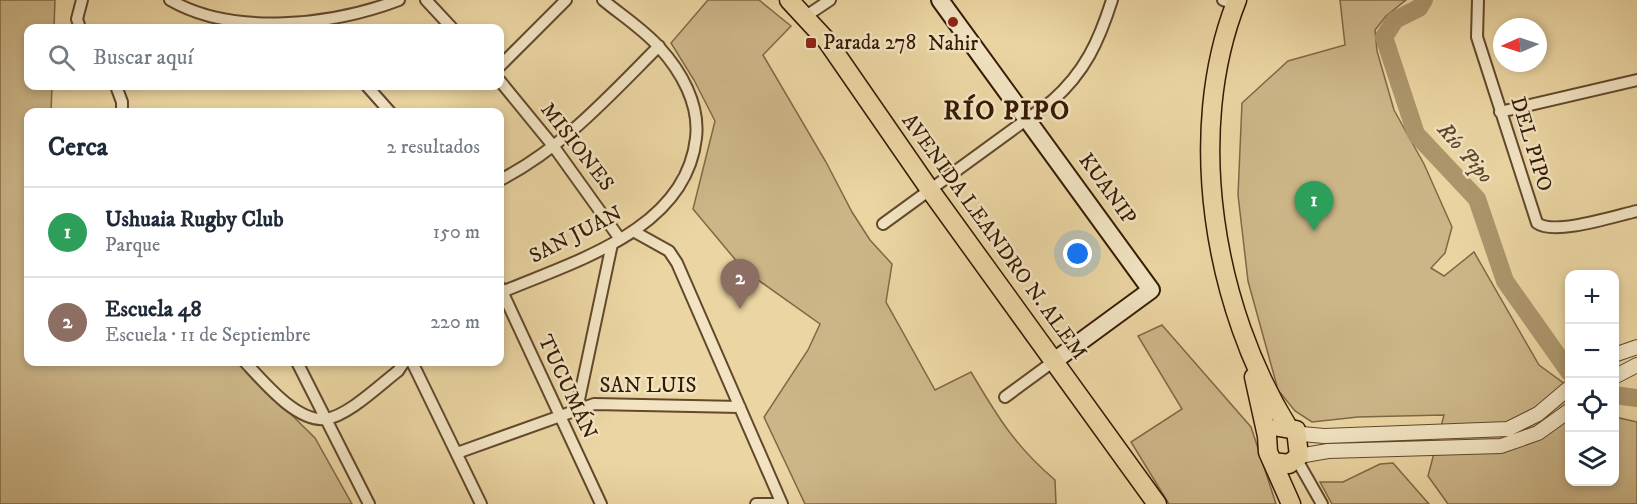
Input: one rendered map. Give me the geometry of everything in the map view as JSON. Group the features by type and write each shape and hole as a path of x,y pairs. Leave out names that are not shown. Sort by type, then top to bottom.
{"main road":[{"name":"AVENIDA LEANDRO N. ALEM","path":"789,0 806,16 852,75 930,190 1157,504"},
{"name":"KUANIP","path":"940,0 1029,119 1151,290 1054,361"},
{"path":"1231,2 1218,71 1210,152 1214,208 1224,271 1247,343 1267,436 1266,447 1293,504"},
{"path":"1247,343 1292,429 1296,459 1293,504"},
{"path":"1267,436 1276,428 1292,429"},
{"path":"1273,462 1284,465 1296,459"}],"street":[{"path":"79,24 77,19 82,0"},
{"path":"170,0 205,14 238,20 290,24"},
{"path":"322,24 399,0"},
{"path":"426,0 448,24"},
{"path":"504,62 566,0"},
{"name":"SAN JUAN","path":"504,288 616,241 633,231 668,202 682,184 695,150 697,128 695,111 687,87 659,46 603,0"},
{"path":"806,16 830,0"},
{"path":"883,224 1052,101 1081,72 1102,33 1112,0"},
{"name":"DEL PIPO","path":"1478,0 1477,37 1533,216 1542,227 1557,228 1637,211"},
{"path":"504,178 554,147 589,116 659,46"},
{"path":"1500,112 1637,80"},
{"name":"MISIONES","path":"504,86 554,147 616,241"},
{"path":"118,90 122,108"},
{"path":"371,90 386,108"},
{"path":"633,231 669,251 677,263 782,504 756,504"},
{"path":"576,409 616,241"},
{"name":"TUCUMÁN","path":"504,296 601,504"},
{"path":"1619,353 1637,347"},
{"path":"1005,397 1054,361"},
{"path":"1619,374 1637,365"},
{"path":"249,366 278,398 301,412 325,420 345,412 401,366"},
{"path":"299,366 369,504"},
{"path":"414,366 481,504"},
{"path":"1292,429 1324,436 1508,429 1538,414 1564,392"},
{"name":"SAN LUIS","path":"457,453 594,404 740,407"},
{"path":"1322,504 1296,459 1328,451 1508,445 1538,433 1565,413"}],"shaded area":[{"path":"0,0 55,0 54,24 24,24 24,90 52,90 51,108 24,108 24,366 242,366 315,438 352,504 0,504"},
{"path":"708,0 759,0 791,26 763,55 826,162 852,212 870,240 892,264 886,302 935,390 971,372 1008,430 1029,455 1055,480 1056,504 805,504 764,417 808,350 820,324 744,270 693,209 715,121 694,80 671,43"},
{"path":"1340,0 1406,0 1386,16 1375,30 1377,51 1394,110 1424,164 1452,227 1445,253 1431,268 1444,276 1474,252 1539,365 1565,384 1565,486 1619,486 1619,418 1637,422 1637,504 1448,504 1428,476 1444,415 1358,417 1312,422 1295,411 1278,390 1248,281 1238,195 1242,103 1288,61 1345,45"},
{"path":"1162,325 1251,427 1276,504 1169,504 1131,442 1182,409 1138,336"},
{"path":"1393,463 1429,504 1332,504 1320,482 1343,482 1380,464"}],"waterway":[{"name":"Río Pipo","path":"1424,0 1419,8 1395,20 1384,37 1416,134 1477,199 1505,281 1565,366"},
{"name":"Río Pipo","path":"1619,396 1637,398"}],"place":[{"name":"Nahir","path":"953,22"},
{"name":"Parada 278","path":"811,43"},
{"name":"Ushuaia Rugby Club","path":"1314,231"},
{"name":"Escuela 48","path":"740,309"}],"district":[{"name":"RÍO PIPO","path":"1007,111"}]}
